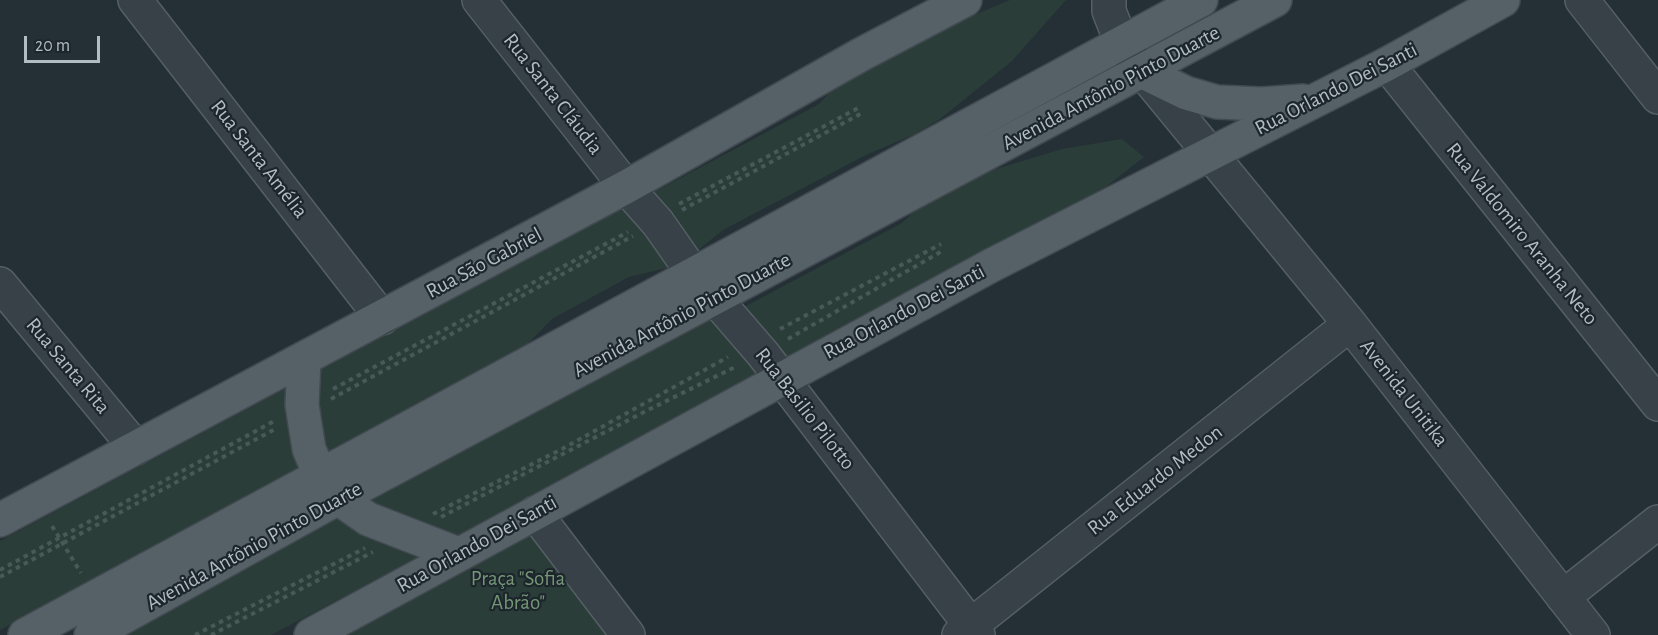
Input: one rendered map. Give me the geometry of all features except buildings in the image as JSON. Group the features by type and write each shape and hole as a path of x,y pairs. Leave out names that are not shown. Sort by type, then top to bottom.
{"main road":[{"name":"Rua São Gabriel","path":"0,520 626,187 862,54 965,0"},
{"name":"Avenida Antônio Pinto Duarte","path":"91,635 330,487 693,273 1201,0"},
{"name":"Avenida Antônio Pinto Duarte","path":"26,635 96,597 330,487 716,297 1275,0"},
{"name":"Rua Orlando Dei Santi","path":"311,635 535,513 766,358 992,265 1387,64 1503,0"},
{"path":"1143,72 1186,93 1218,102 1262,104 1318,99"},
{"path":"304,359 302,410 309,449 330,487 368,519 458,554"}],"street":[{"name":"Rua Santa Amélia","path":"135,0 382,318"},
{"name":"Rua Santa Cláudia","path":"479,0 626,187"},
{"name":"Avenida Unitika","path":"1109,0 1109,11 1122,44 1143,72 1350,324 1593,635"},
{"path":"1582,0 1658,97"},
{"name":"Rua Valdomiro Aranha Neto","path":"1387,64 1658,404"},
{"name":"Rua Basilio Pilotto","path":"626,187 655,220 693,273 716,297 766,358 970,632"},
{"name":"Rua Santa Rita","path":"0,284 136,448"},
{"name":"Rua Eduardo Medon","path":"970,632 1350,324"},
{"path":"535,513 628,635"},
{"path":"1563,597 1658,522"}],"path":[{"path":"0,570 862,110"},
{"path":"0,577 565,266 655,220"},
{"path":"195,635 646,411 766,358 941,244"},
{"path":"211,635 562,449 766,358 944,250"},
{"path":"37,501 96,597"}],"green space":[{"path":"1010,0 1066,0 1012,61 940,119 915,134 866,155 723,230 675,266 629,277 552,319 513,359 0,630 0,541 819,104 845,75 902,45"},
{"path":"1122,139 1144,157 1070,215 271,635 111,635 727,307 746,306 902,223 929,197 976,175 1062,149"},
{"name":"Praça \"Sofia Abrão\"","path":"530,532 609,635 342,635"}]}
